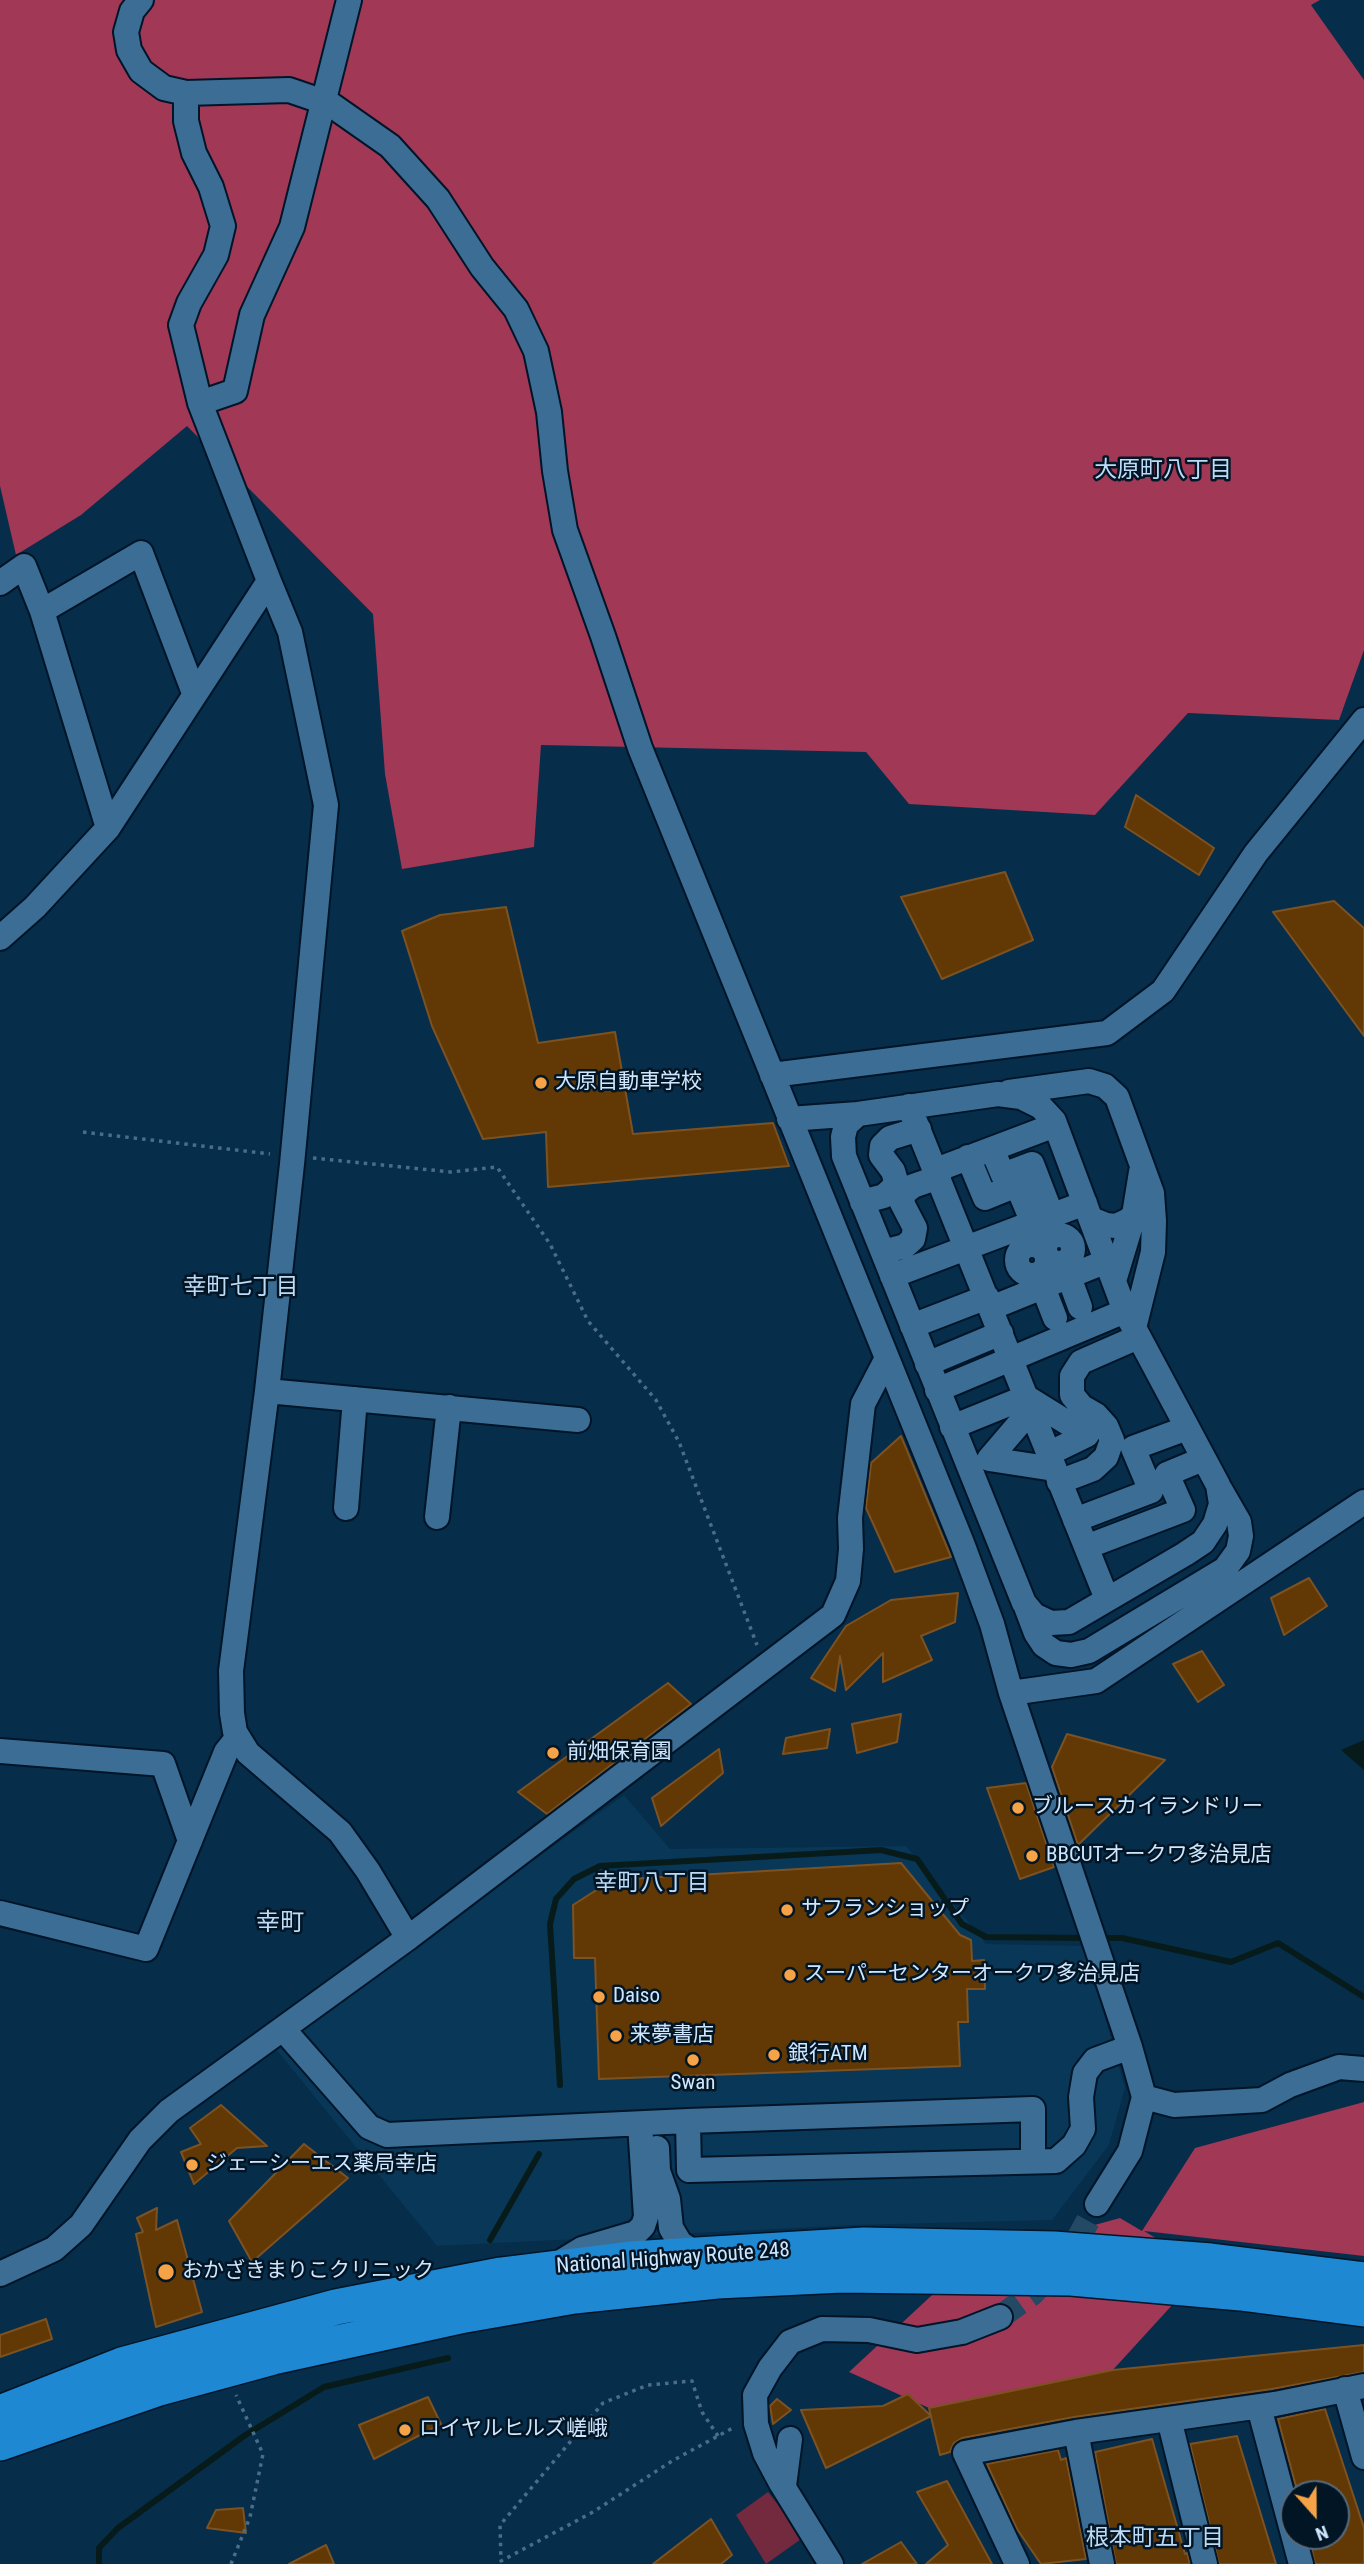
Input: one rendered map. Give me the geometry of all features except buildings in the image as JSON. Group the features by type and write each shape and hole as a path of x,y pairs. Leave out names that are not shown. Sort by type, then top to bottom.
{"highway":[{"name":"National Highway Route 248","path":"0,2413 122,2365 349,2304 551,2268 630,2259 864,2245 1054,2249 1211,2260 1364,2280"},
{"name":"National Highway Route 248","path":"0,2443 159,2388 273,2357 465,2315 574,2297 717,2281 842,2275 1071,2278 1241,2293 1364,2309"}],"street":[{"path":"141,0 132,10 129,22 129,50 141,71 164,88 186,93 289,90 322,100 390,146 438,199 482,267 516,309 536,351 549,412 565,530 640,748 887,1357 992,1624 1011,1693 1130,2047 1144,2097 1130,2151 1097,2204"},
{"path":"200,403 235,391 252,315 292,226 349,0"},
{"path":"186,93 186,121 194,153 212,187 223,226 216,255 181,325 200,403 289,632 326,805 267,1391 231,1671 232,1713 238,1737 248,1753 340,1832 368,1871 408,1938"},
{"path":"42,611 141,553 194,693"},
{"path":"0,583 24,566 42,611 108,828"},
{"path":"0,938 35,907 108,828 268,580"},
{"path":"772,1075 1107,1034 1163,991 1256,853 1364,720"},
{"path":"789,1119 858,1114 1090,1081 1105,1086 1118,1097 1152,1193 1153,1252 1132,1325 1082,1362 1072,1376 1072,1395 1106,1426 1112,1440 1106,1457 1093,1469 1054,1469 989,1459 1028,1403"},
{"path":"858,1114 846,1125 842,1137 844,1156 862,1202 1036,1633 1044,1645 1055,1653 1071,1655 1089,1651 1225,1569 1238,1551 1241,1536 1239,1521 1132,1325 1055,1125 1041,1107 1021,1097 998,1094"},
{"path":"909,1106 1107,1600"},
{"path":"883,1252 905,1246 913,1239 915,1228 902,1203 904,1193 913,1186 968,1157 1055,1125"},
{"path":"862,1202 884,1196 896,1181 893,1171 881,1155 882,1146 890,1138 919,1129"},
{"path":"992,1149 1003,1175 1032,1164 1043,1219"},
{"path":"968,1157 985,1198 1017,1185 1043,1219"},
{"path":"1110,1271 1134,1214 1142,1166"},
{"path":"892,1276 1043,1219 1091,1219 1116,1226 1134,1214"},
{"path":"927,1364 950,1324 1018,1266 1027,1274 1037,1274 1044,1268 1048,1241 1055,1236 1064,1236 1072,1244 1091,1219"},
{"path":"986,1295 1043,1287 1069,1277 1110,1271"},
{"path":"1069,1277 1080,1307"},
{"path":"1043,1287 1055,1318"},
{"path":"912,1326 950,1324 1001,1333"},
{"path":"937,1390 1011,1359 1132,1325"},
{"path":"0,2274 54,2249 81,2225 133,2150 169,2110 408,1938 833,1615 848,1581 850,1518 863,1404 887,1357"},
{"path":"267,1391 578,1420"},
{"path":"345,1508 355,1399"},
{"path":"952,1427 1028,1403 1087,1435 1054,1469"},
{"path":"437,1517 449,1408"},
{"path":"1075,1520 1151,1491 1133,1448 1187,1428"},
{"path":"1086,1547 1182,1510 1167,1474 1203,1459"},
{"path":"1024,1603 1034,1615 1051,1623 1069,1622 1203,1542 1215,1524 1221,1504 1217,1485"},
{"path":"1011,1693 1096,1681 1364,1502"},
{"path":"0,1913 146,1949 226,1752 238,1737"},
{"path":"0,1751 163,1764 190,1841"},
{"path":"283,2029 369,2127 387,2134 1033,2109 1033,2160"},
{"path":"688,2121 689,2170 1056,2161 1074,2145 1083,2129 1081,2097 1084,2073 1095,2060 1130,2047"},
{"path":"1144,2097 1174,2105 1262,2100 1290,2085 1339,2067 1364,2069"},
{"path":"648,2123 658,2171 668,2199 671,2228 680,2243 698,2256"},
{"path":"551,2268 582,2249 636,2234 643,2226 646,2217 648,2123"},
{"path":"831,2564 765,2453 756,2424 755,2395 765,2377 790,2342 822,2329 869,2330 917,2340 962,2332 1000,2317"},
{"path":"1017,2564 965,2453 1076,2432 1259,2407 1355,2388 1364,2457"},
{"path":"1259,2407 1301,2564"},
{"path":"1169,2418 1205,2564"},
{"path":"1076,2432 1102,2564"},
{"path":"784,2486 790,2440"}],"path":[{"path":"83,1132 451,1172 497,1167 550,1244 588,1321 656,1400 679,1443 765,1667"},
{"path":"226,2370 263,2454 250,2517 231,2564"},
{"path":"718,2436 702,2412 691,2381 648,2385 603,2403 500,2525 501,2561 593,2512 672,2461 755,2416"}],"shaded area":[{"path":"0,0 1320,0 1311,5 1364,80 1364,650 1339,720 1188,713 1095,815 909,804 866,752 541,745 534,847 402,869 385,774 373,614 187,426 81,515 16,555 0,486"},
{"path":"1364,1740 1364,1770 1341,1750"},
{"path":"624,1795 670,1849 906,1846 986,1944 1085,1946 1125,2088 1109,2145 1052,2220 854,2225 437,2246 274,2047"},
{"path":"1364,2102 1364,2256 1144,2231 1206,2268 1090,2395 929,2408 849,2372 971,2259 1120,2218 1142,2231 1195,2148"},
{"path":"768,2492 804,2537 766,2564 736,2515"}],"waterway":[{"path":"560,2085 550,1924 556,1899 574,1879 600,1866 881,1850 917,1859 962,1924 986,1937 1086,1938"},
{"path":"1101,1938 1122,1938 1231,1962 1278,1943 1364,1997"},
{"path":"490,2240 539,2154"},
{"path":"99,2564 99,2548 118,2528 244,2436 324,2387 448,2358"}],"tunnel":[{"path":"1000,2317 1032,2294 1059,2265 1078,2239 1097,2204"}],"place":[{"name":"大原自動車学校","path":"541,1083"},
{"name":"前畑保育園","path":"553,1753"},
{"name":"ブルースカイランドリー","path":"1018,1808"},
{"name":"BBCUTオークワ多治見店","path":"1032,1856"},
{"name":"サフランショップ","path":"787,1910"},
{"name":"スーパーセンターオークワ多治見店","path":"790,1975"},
{"name":"Daiso","path":"599,1997"},
{"name":"来夢書店","path":"616,2036"},
{"name":"銀行ATM","path":"774,2055"},
{"name":"Swan","path":"693,2060"},
{"name":"ジェーシーエス薬局幸店","path":"192,2165"},
{"name":"おかざきまりこクリニック","path":"166,2272"},
{"name":"ロイヤルヒルズ嵯峨","path":"405,2430"}],"district":[{"name":"大原町八丁目","path":"1163,471"},
{"name":"幸町七丁目","path":"241,1288"},
{"name":"幸町八丁目","path":"652,1884"},
{"name":"幸町","path":"280,1924"},
{"name":"根本町五丁目","path":"1155,2539"}]}
